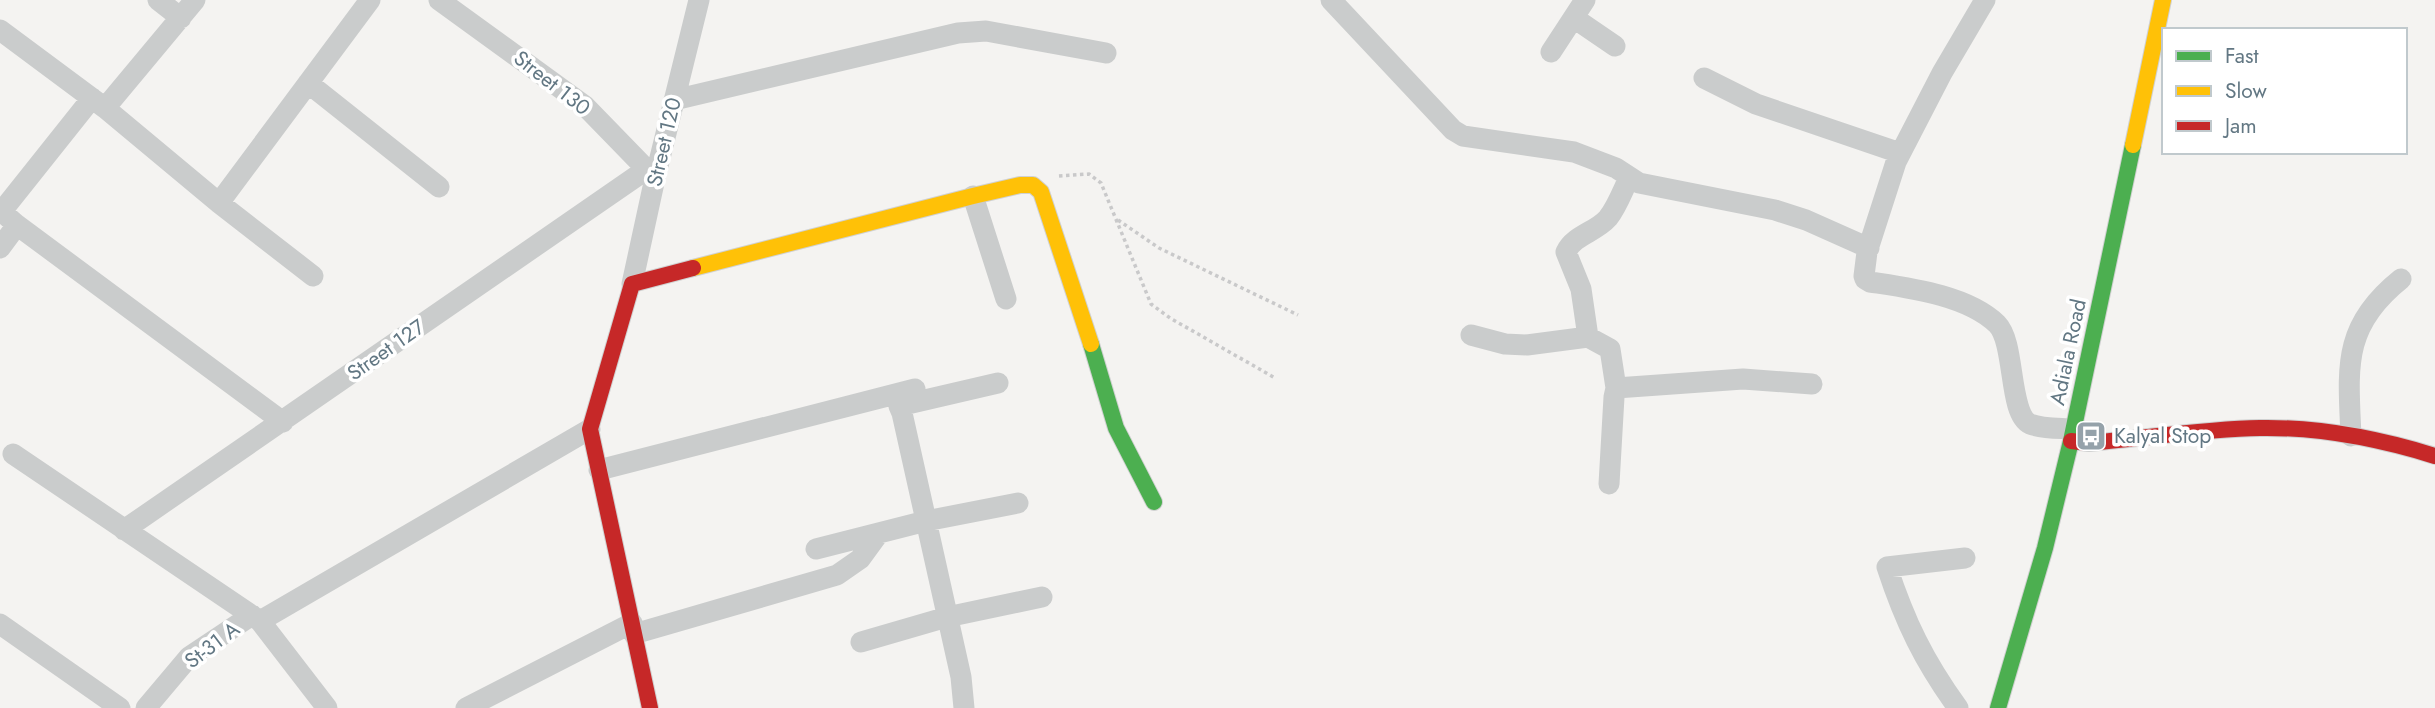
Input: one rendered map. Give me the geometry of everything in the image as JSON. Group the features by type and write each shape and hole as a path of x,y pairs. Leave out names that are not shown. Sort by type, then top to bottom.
{"street":[{"path":"158,0 181,18"},
{"path":"0,248 6,215 98,103 181,18 195,0"},
{"path":"219,203 370,0"},
{"name":"Street 130","path":"439,0 586,106 651,174"},
{"name":"Street 120","path":"632,284 651,174 674,100 699,0"},
{"path":"1331,0 1453,130 1463,136 1574,152 1616,168 1639,183 1775,210 1806,220 1869,248"},
{"path":"1985,0 1942,73 1900,153 1869,248 1865,279 1934,292 1983,314 1996,323 2006,339 2014,387 2023,418 2028,424 2083,439 2259,428 2298,429 2351,436 2435,456"},
{"name":"Adiala Road","path":"1998,708 2045,548 2083,439 2163,0"},
{"path":"1551,52 1579,9 1615,46"},
{"path":"0,30 98,103 313,276"},
{"path":"674,100 958,33 986,31 1106,53"},
{"path":"1704,78 1756,104 1900,153"},
{"path":"308,83 439,187"},
{"name":"Street 127","path":"124,530 651,174"},
{"path":"1588,337 1581,289 1566,253 1570,243 1609,217 1629,178"},
{"path":"650,708 590,429 632,284 973,196 1020,185 1033,185 1041,192 1116,428 1154,502"},
{"path":"973,196 1006,299"},
{"path":"6,215 283,422"},
{"path":"2351,436 2350,368 2355,335 2371,307 2401,279"},
{"path":"1471,335 1506,344 1527,345 1588,337 1610,349 1616,388 1609,484"},
{"path":"1616,388 1743,379 1812,384"},
{"path":"598,470 874,398 942,383"},
{"path":"874,398 899,406 998,383"},
{"path":"899,406 961,677 964,708"},
{"name":"St-31 A","path":"146,708 189,657 590,429"},
{"path":"13,454 256,618 327,708"},
{"path":"816,549 926,521 1018,503"},
{"path":"466,708 633,629 837,575 860,559 879,533"},
{"path":"1958,708 1925,659 1902,612 1887,567 1965,558"},
{"path":"861,642 947,617 1042,597"},
{"path":"0,624 120,708"}],"path":[{"path":"1033,185 1061,175 1089,174 1101,183 1151,304 1170,318 1275,378"},
{"path":"1117,220 1158,248 1298,315"}],"traffic: fast":[{"path":"1998,708 2045,548 2071,441 2133,145"},
{"path":"1091,344 1116,428 1154,502"}],"traffic: slow":[{"path":"2133,145 2163,0"},
{"path":"693,268 973,196 1020,185 1033,185 1041,192 1091,344"}],"traffic: jam":[{"path":"650,708 590,429 632,284 693,268"},
{"path":"2071,441 2089,443 2218,430 2282,428 2349,435 2435,456"}],"place":[{"name":"Kalyal Stop","path":"2091,436"}]}
